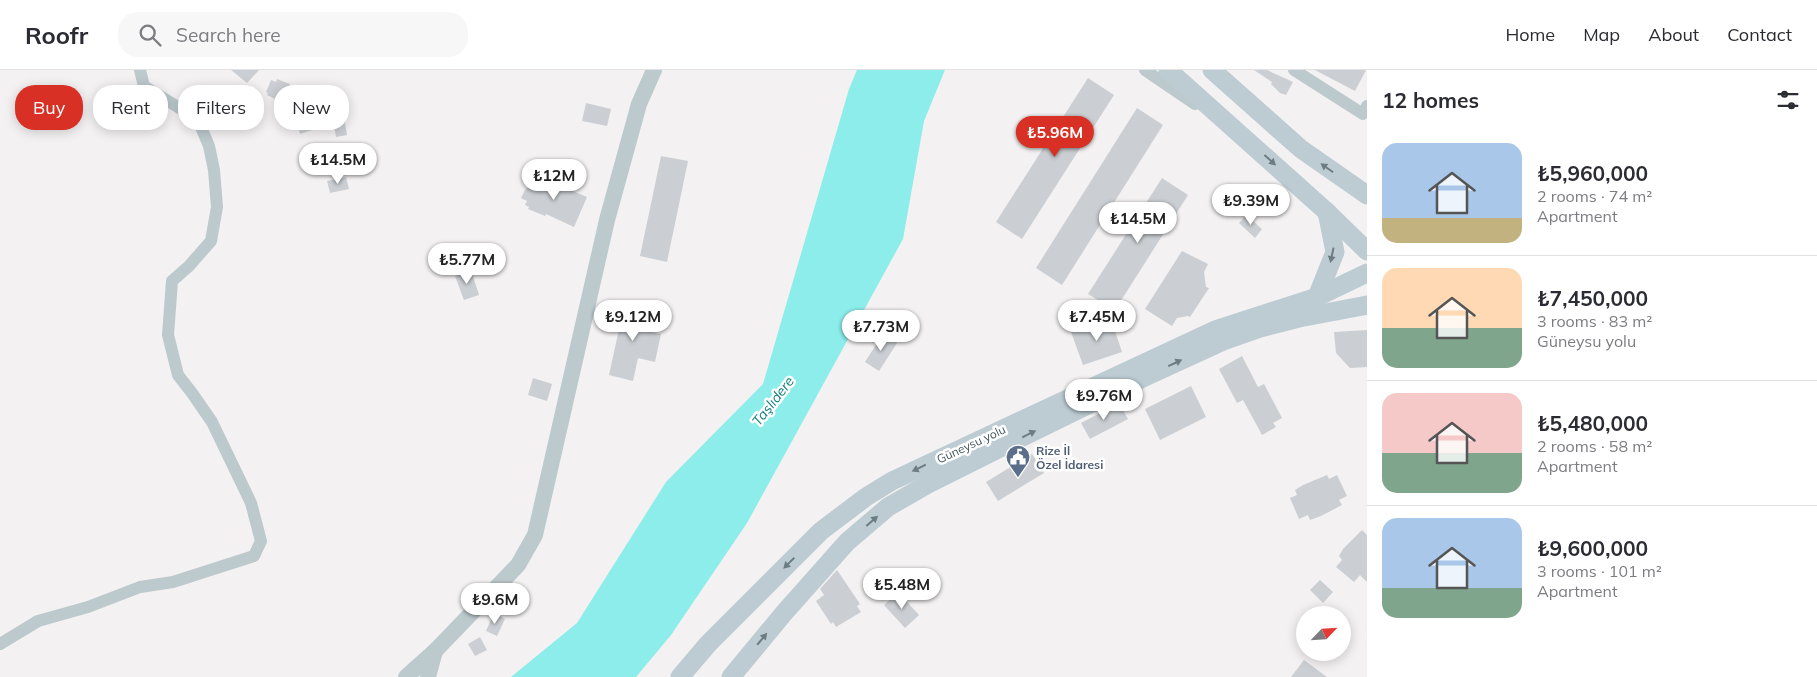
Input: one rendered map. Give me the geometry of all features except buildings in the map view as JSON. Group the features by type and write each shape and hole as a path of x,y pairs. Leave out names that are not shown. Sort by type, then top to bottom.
{"main road":[{"path":"1168,70 1246,138 1367,251"},
{"path":"1212,70 1301,150 1367,195"},
{"path":"1317,297 1335,252 1327,212"},
{"name":"Güneysu yolu","path":"680,677 708,644 821,531 866,497 892,481 1215,330 1317,297 1367,273"},
{"path":"731,677 784,613 847,542 888,507 994,451 1223,341 1260,328 1299,318 1367,305"}],"street":[{"path":"0,644 38,621 88,607 140,587 173,582 254,556 261,542 251,503 212,422 178,375 168,335 172,281 212,241 217,207 209,146 200,126 189,114 144,86 140,70"},
{"path":"406,677 435,651 518,565 535,535 607,220 639,104 654,70"},
{"path":"1145,70 1246,138"},
{"path":"1297,71 1366,112"},
{"path":"428,677 435,651"}],"water":[{"name":"Taşlıdere","path":"857,70 945,70 924,121 903,239 747,523 671,635 636,677 511,677 577,623 666,482 763,384 849,89"}],"place":[{"name":"Rize İl Özel İdaresi","path":"1018,478"}]}
